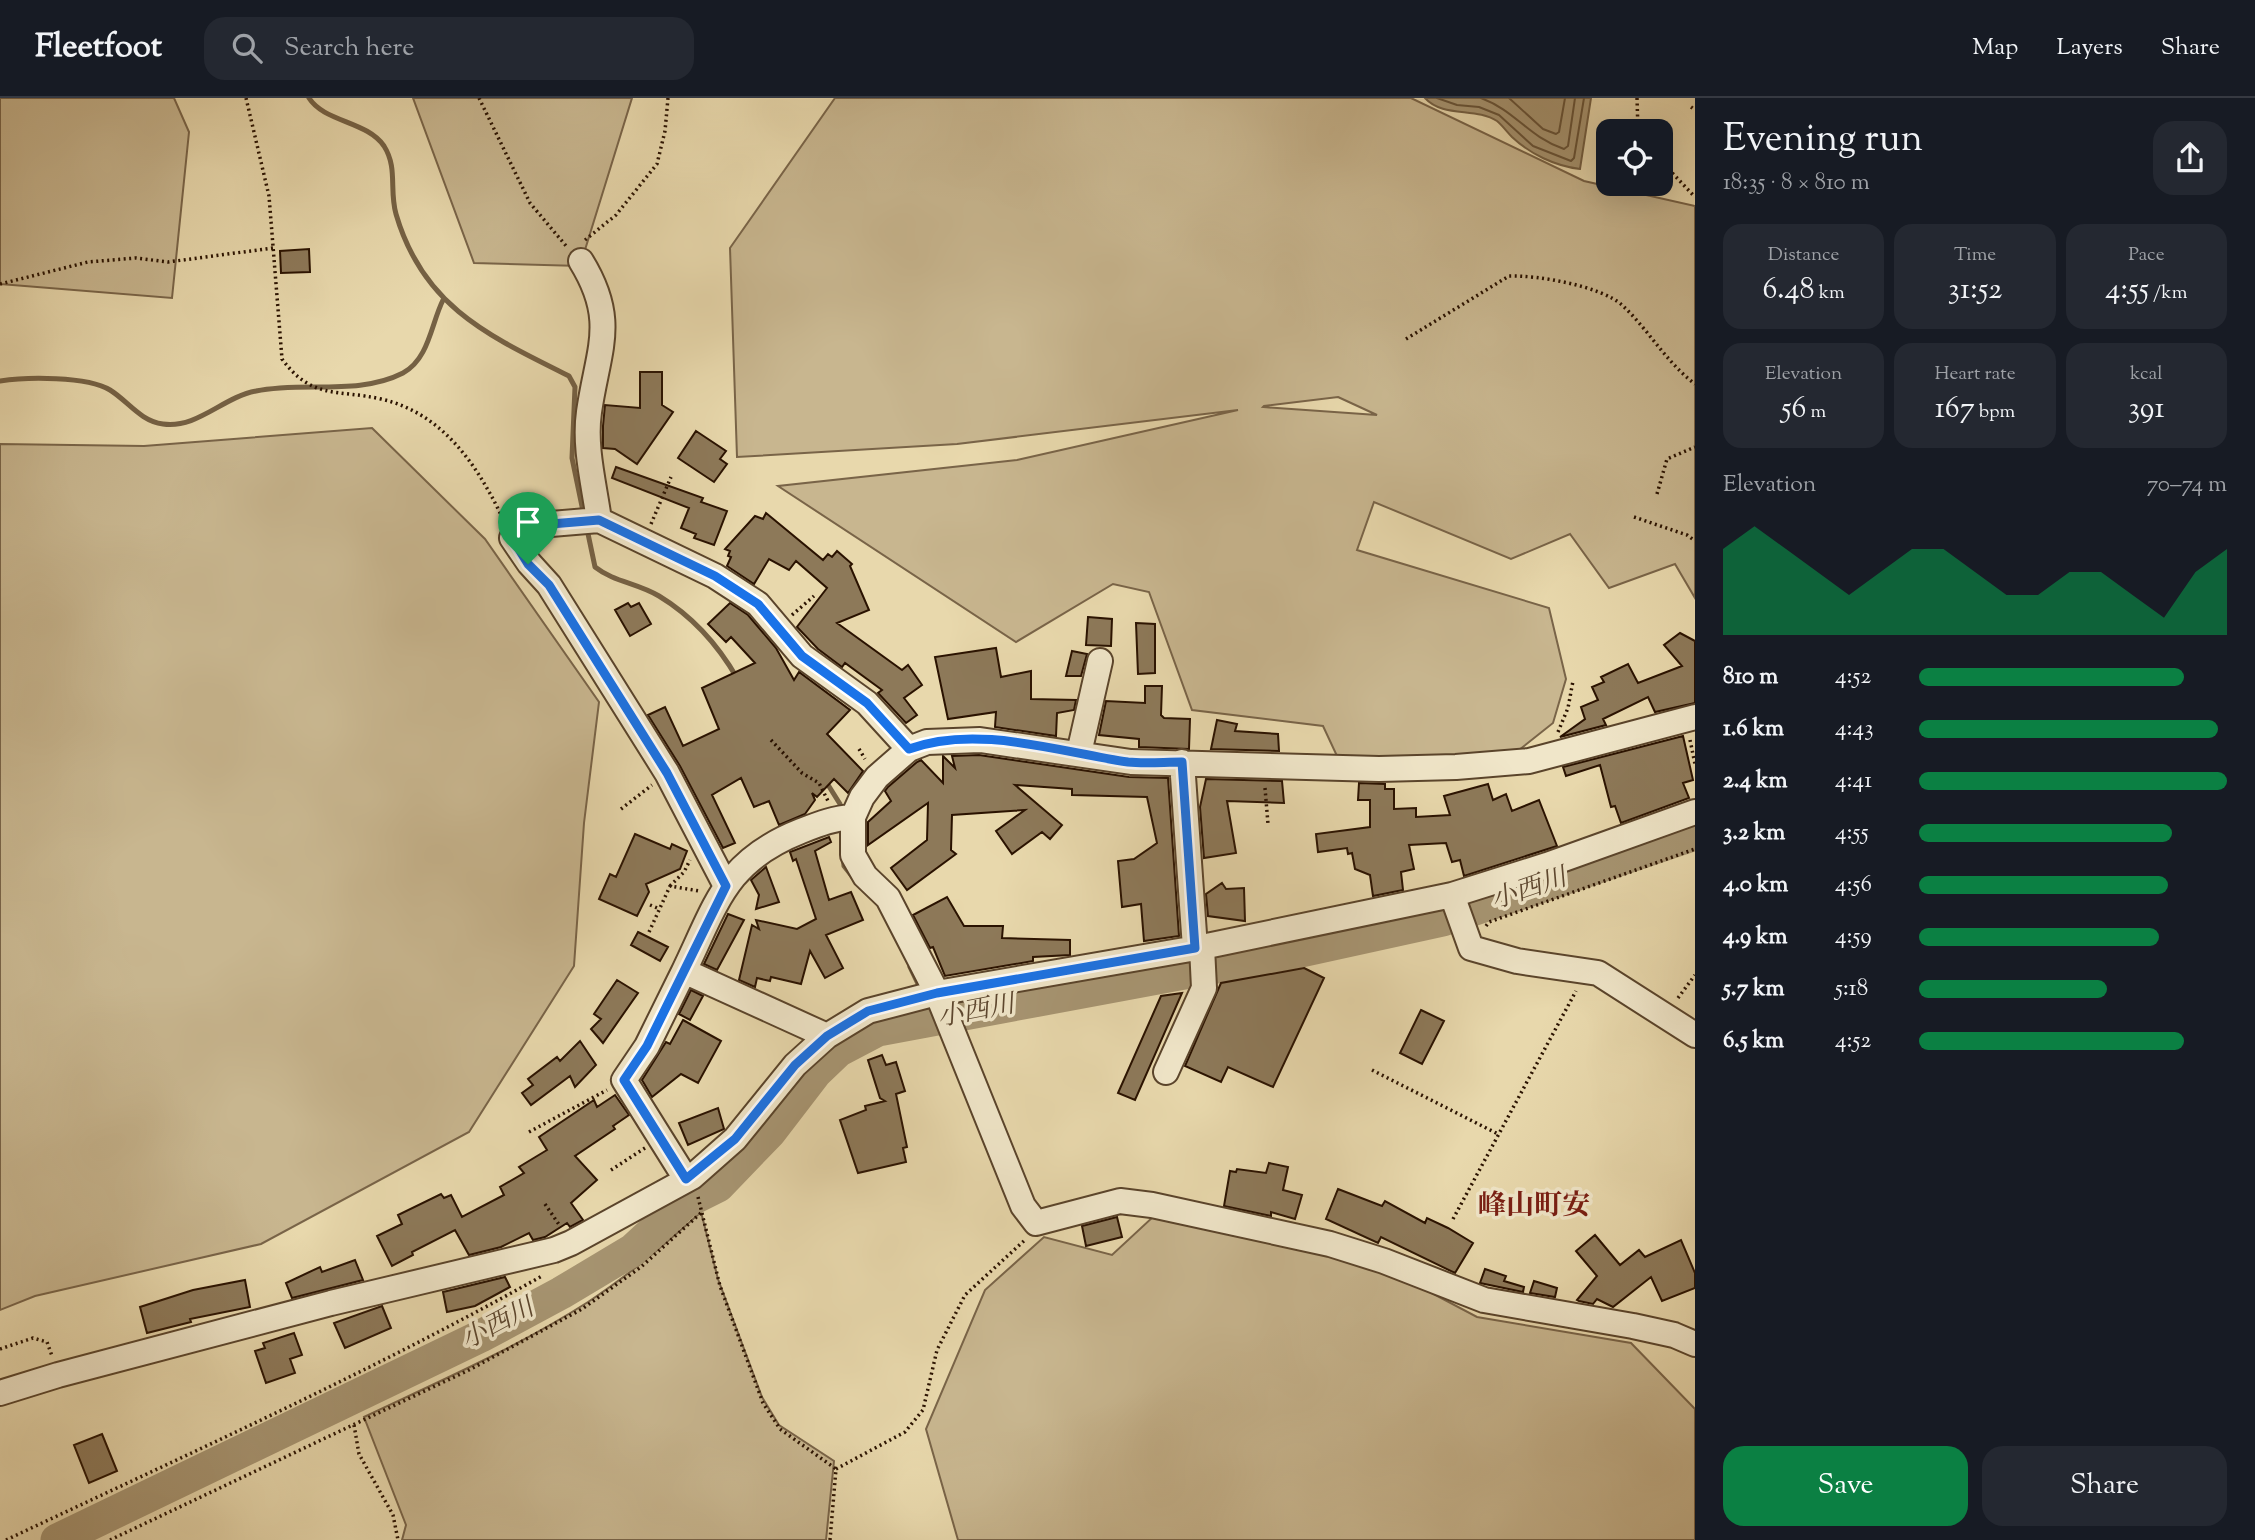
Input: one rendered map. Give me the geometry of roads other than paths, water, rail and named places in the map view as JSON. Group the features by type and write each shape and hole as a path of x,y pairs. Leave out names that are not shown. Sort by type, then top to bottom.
{"street":[{"path":"581,261 597,287 603,313 601,360 589,412 588,436 599,520"},
{"path":"726,886 667,773 549,585 528,564 512,538 551,524 599,520 715,576 758,604 802,656 867,703 909,749"},
{"path":"1079,753 1100,661"},
{"path":"689,1178 624,1080 647,1046 726,886 741,866 763,848 843,818 877,777 909,749 927,742 979,740 1131,762 1391,768 1529,761 1690,719"},
{"path":"1166,1072 1204,988 1182,762"},
{"path":"667,773 662,790 695,851"},
{"path":"0,1393 58,1375 331,1303 554,1250 689,1178 735,1139 795,1065 827,1036 868,1011 937,993 1199,947 1452,895 1695,812"},
{"path":"843,818 853,855 865,876 888,898 937,993 1023,1206 1035,1223 1120,1201 1152,1205 1330,1244 1384,1261 1484,1300 1633,1326 1674,1335 1695,1345"},
{"path":"1452,895 1471,948 1517,961 1598,972 1695,1035"},
{"path":"684,971 827,1036"}],"water":[{"path":"1425,98 1591,98 1580,169 1552,162 1535,154 1489,117 1441,108"}],"waterway":[{"path":"309,98 325,112 367,131 384,146 391,163 396,214 408,246 423,273 442,296 486,332 569,376 575,387 572,458 584,516"},
{"path":"0,381 40,378 87,382 117,394 141,415 155,422 187,422 232,399 256,391 368,384 403,373 412,367 424,350 443,300"},
{"path":"587,529 595,567 671,604 713,643 737,678"},
{"path":"825,780 840,804 841,811"},
{"name":"小西川","path":"57,1540 481,1336 633,1250 684,1203 718,1186 770,1132 816,1072 838,1051 878,1030 1297,952 1443,920 1695,834"},
{"path":"843,856 844,866 855,880"},
{"path":"910,967 921,990"},
{"path":"926,1002 934,1019"}],"district":[{"name":"峰山町安","path":"1534,1207"}]}
